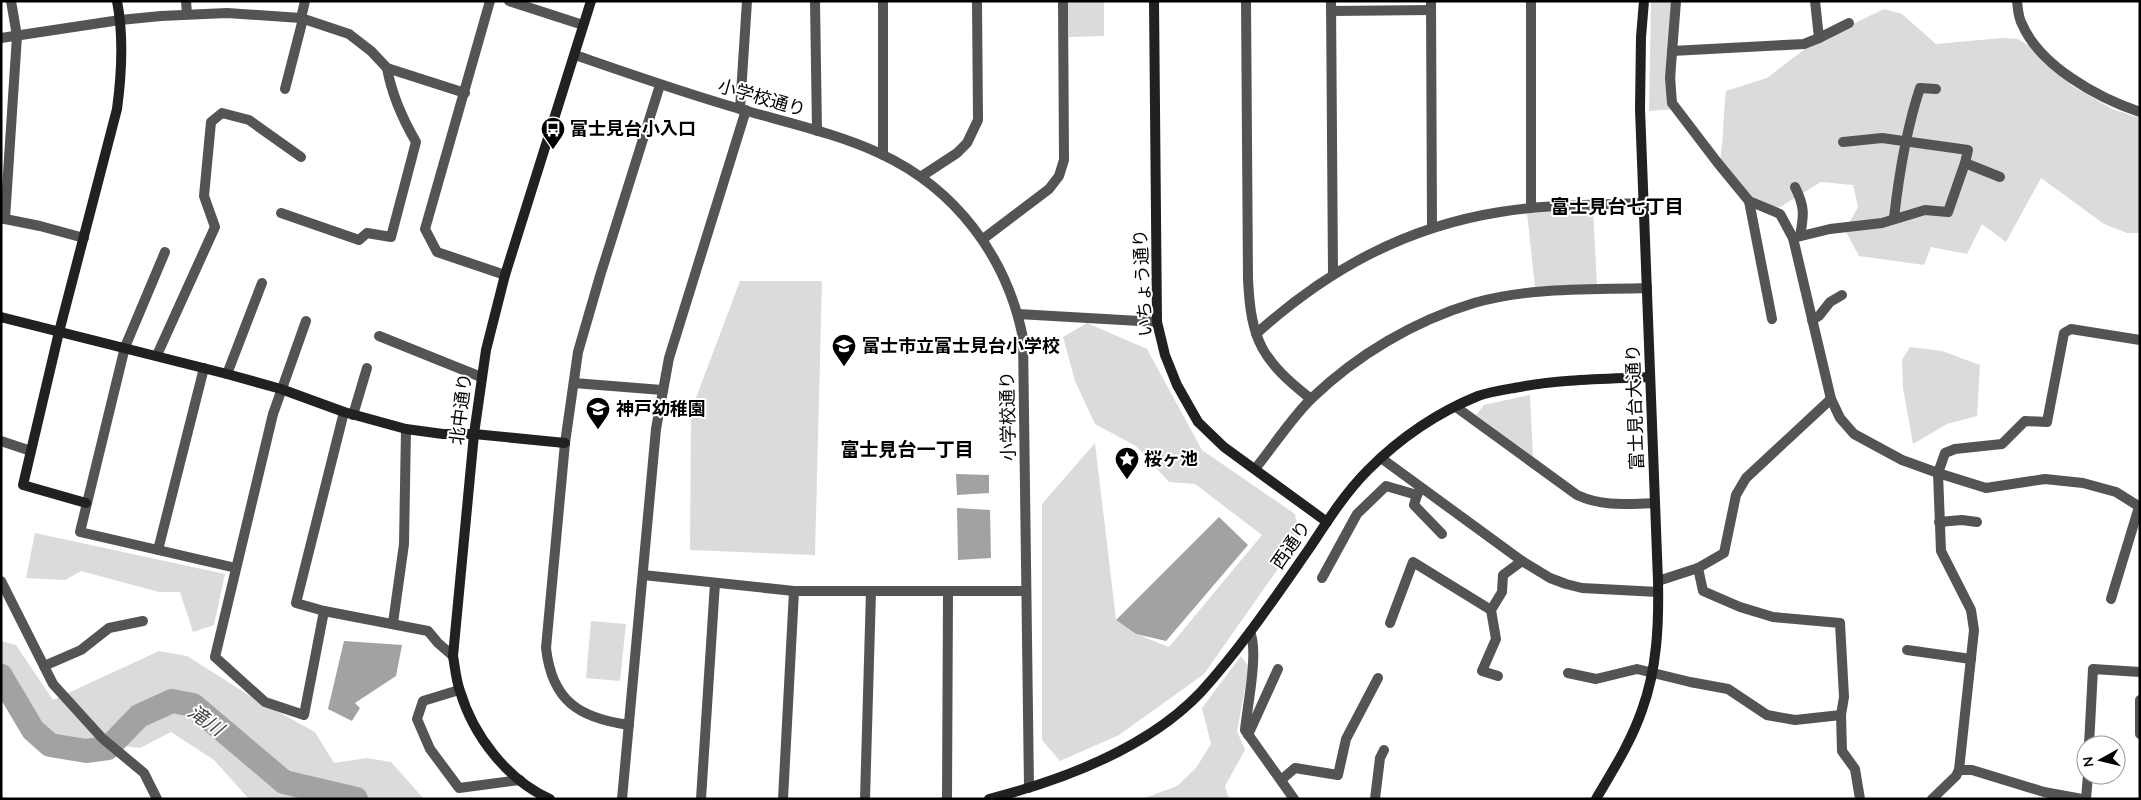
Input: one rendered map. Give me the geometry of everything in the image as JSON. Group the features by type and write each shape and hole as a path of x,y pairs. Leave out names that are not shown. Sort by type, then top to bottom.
{"street":[{"path":"11,1 16,36 3,219 40,226 84,238"},
{"path":"86,503 23,485 59,332 118,108 121,78 120,20 116,1"},
{"path":"186,1 187,14"},
{"path":"285,89 305,1"},
{"path":"490,1 425,229 437,252 505,275"},
{"path":"509,1 583,25"},
{"name":"北中通り","path":"550,799 520,780 499,761 482,738 459,690 454,656 481,377 505,275 591,1"},
{"path":"622,799 656,429 662,390 669,358 743,110 747,1"},
{"path":"815,1 817,132"},
{"path":"883,1 884,155"},
{"path":"922,176 957,152 967,142 978,120 977,1"},
{"path":"983,239 1049,189 1059,176 1064,160 1063,1"},
{"name":"いちょう通り","path":"1154,1 1157,322 1164,355 1177,385 1198,422 1224,447 1327,522"},
{"path":"1246,1 1248,279 1251,320 1263,350 1276,368 1311,399"},
{"path":"1531,1 1531,208"},
{"name":"富士見台大通り","path":"1596,799 1626,748 1643,710 1657,641 1658,587 1640,37 1644,1"},
{"path":"1676,1 1670,78 1672,103 1716,162 1749,201 1780,214 1796,237 1812,320 1831,399 1840,418 1854,434 1902,460 1986,488 2046,479 2083,483 2116,492 2139,507 2111,600"},
{"path":"1815,1 1819,38"},
{"path":"2017,1 2022,24 2036,45 2060,70 2097,95 2140,112"},
{"path":"1333,273 1331,6 1431,6 1432,227"},
{"path":"1,38 120,20 187,14 266,14 302,18 349,34 371,51 387,68 465,93"},
{"path":"1672,51 1804,44 1849,23"},
{"name":"小学校通り","path":"575,55 660,85 817,132 884,155 922,176 949,199 983,239 1002,274 1018,314 1023,338 1029,788"},
{"path":"280,213 359,240 368,233 391,237 416,142 400,113 391,89 387,68"},
{"path":"629,725 608,722 588,716 574,706 560,692 551,676 546,648 565,443 578,352 660,85"},
{"path":"1894,218 1905,142 1920,88 1936,89"},
{"path":"157,355 215,227 204,196 210,122 222,113 249,120 301,157"},
{"path":"1796,237 1830,229 1882,223 1925,210 1948,212 1968,150 1882,138 1843,142"},
{"path":"1965,163 2000,177"},
{"path":"1795,187 1802,200 1804,213 1804,221 1796,237"},
{"path":"1749,201 1772,318"},
{"path":"1256,334 1280,313 1333,273 1386,246 1432,227 1491,214 1531,208 1644,203"},
{"path":"165,252 125,347 80,532 236,568"},
{"path":"227,374 262,283"},
{"path":"1255,469 1311,399 1362,357 1410,329 1474,303 1540,292 1647,288"},
{"path":"1812,320 1819,316 1830,302 1842,295"},
{"path":"1018,314 1157,322"},
{"path":"1,317 227,374 280,389 349,414 406,429 442,434 474,434 565,443"},
{"path":"306,321 280,389 215,657 265,702 304,715 324,611"},
{"path":"1932,799 1956,776 1958,770 1974,630 1971,610 1941,551 1938,473 1945,453 1955,449 2002,444 2025,420 2047,422 2064,333 2071,329 2140,340"},
{"path":"379,336 481,377"},
{"path":"158,550 204,368"},
{"path":"367,368 349,414 296,603 324,611 428,631 438,643 454,656"},
{"name":"西通り","path":"989,799 1066,776 1105,759 1153,731 1200,692 1250,632 1327,522 1367,471 1403,439 1431,419 1479,396 1547,382 1650,377"},
{"path":"574,383 662,390"},
{"path":"1381,458 1419,491 1536,570 1566,584 1582,588 1658,587 1724,553 1736,495 1746,478 1831,399"},
{"path":"1456,407 1588,501 1614,505 1655,503"},
{"path":"393,623 404,544 406,429"},
{"path":"1,441 31,451"},
{"path":"1322,578 1357,514 1386,486 1419,491"},
{"path":"1419,491 1414,506 1442,534"},
{"path":"1939,522 1962,520 1977,522"},
{"path":"1498,676 1482,671 1496,639 1491,610 1502,592 1503,576 1522,561"},
{"path":"1390,623 1412,562 1491,610"},
{"path":"1698,568 1703,591 1740,607 1773,617 1840,623 1844,697 1841,715 1842,751 1855,769 1860,799"},
{"path":"643,575 794,591 1026,591"},
{"path":"1,581 52,684 102,738 144,773 157,799"},
{"path":"701,799 714,583"},
{"path":"783,799 794,591"},
{"path":"865,799 871,591"},
{"path":"947,799 948,591"},
{"path":"44,666 81,650 109,628 143,621"},
{"path":"1250,632 1253,639 1253,658 1244,730 1294,799"},
{"path":"1906,650 1971,659"},
{"path":"1248,735 1278,669"},
{"path":"1568,673 1596,679 1637,669 1728,689 1767,715 1794,720 1841,715"},
{"path":"2090,735 2093,669 2140,672"},
{"path":"1281,780 1295,768 1338,775 1346,739 1378,678"},
{"path":"459,690 423,701 417,718 430,749 459,788 520,780"},
{"path":"2140,700 2140,734"},
{"path":"1375,799 1380,758 1384,750"},
{"path":"1958,770 1972,770 2044,792 2082,799"},
{"path":"2086,799 2087,785"}],"shaded area":[{"path":"1068,1 1104,1 1104,36 1069,37"},
{"path":"1651,1 1674,1 1676,6 1676,109 1649,111"},
{"path":"1884,9 1902,14 1936,44 2002,38 2018,39 2034,49 2071,85 2112,109 2140,118 2140,233 2127,233 2104,224 2041,178 2006,242 1982,224 1967,254 1931,247 1924,265 1859,256 1845,230 1858,207 1853,185 1821,182 1780,207 1758,205 1720,160 1726,91 1767,78 1810,45"},
{"path":"1593,209 1597,285 1535,287 1527,213"},
{"path":"740,281 822,281 815,555 690,550 691,411"},
{"path":"1087,323 1147,349 1202,450 1295,514 1299,539 1204,674 1119,735 1060,761 1042,740 1042,504 1095,443 1116,620 1136,634 1169,647 1262,535 1195,484 1169,482 1136,446 1095,424 1075,381 1063,337"},
{"path":"1910,347 1942,351 1980,365 1977,416 1947,424 1913,444 1903,388 1902,360"},
{"path":"1530,395 1533,457 1476,415 1484,405"},
{"path":"956,474 989,475 989,493 957,495"},
{"path":"957,508 990,510 991,558 958,560"},
{"path":"1219,517 1248,545 1166,641 1136,634 1116,620"},
{"path":"35,533 225,574 214,625 193,632 180,592 159,592 81,571 65,580 26,578"},
{"path":"591,621 626,624 620,681 586,678"},
{"path":"1,641 16,645 53,700 159,651 187,656 255,699 315,732 334,763 367,758 391,762 424,799 249,799 214,760 171,732 140,748 66,739 44,731 7,705 1,698"},
{"path":"344,641 402,645 396,676 355,703 360,708 352,721 328,709"},
{"path":"1241,656 1249,667 1237,731 1245,750 1225,786 1229,799 1142,799 1177,786 1196,768 1211,744 1202,708"}],"waterway":[{"name":"滝川","path":"1,676 33,730 50,745 86,751 108,748 139,716 172,701 193,705 284,782 356,799"}],"place":[{"name":"富士見台小入口","path":"553,150"},
{"name":"富士市立富士見台小学校","path":"844,367"},
{"name":"神戸幼稚園","path":"598,430"},
{"name":"桜ヶ池","path":"1127,480"}],"district":[{"name":"富士見台七丁目","path":"1617,206"},
{"name":"富士見台一丁目","path":"907,449"}]}
